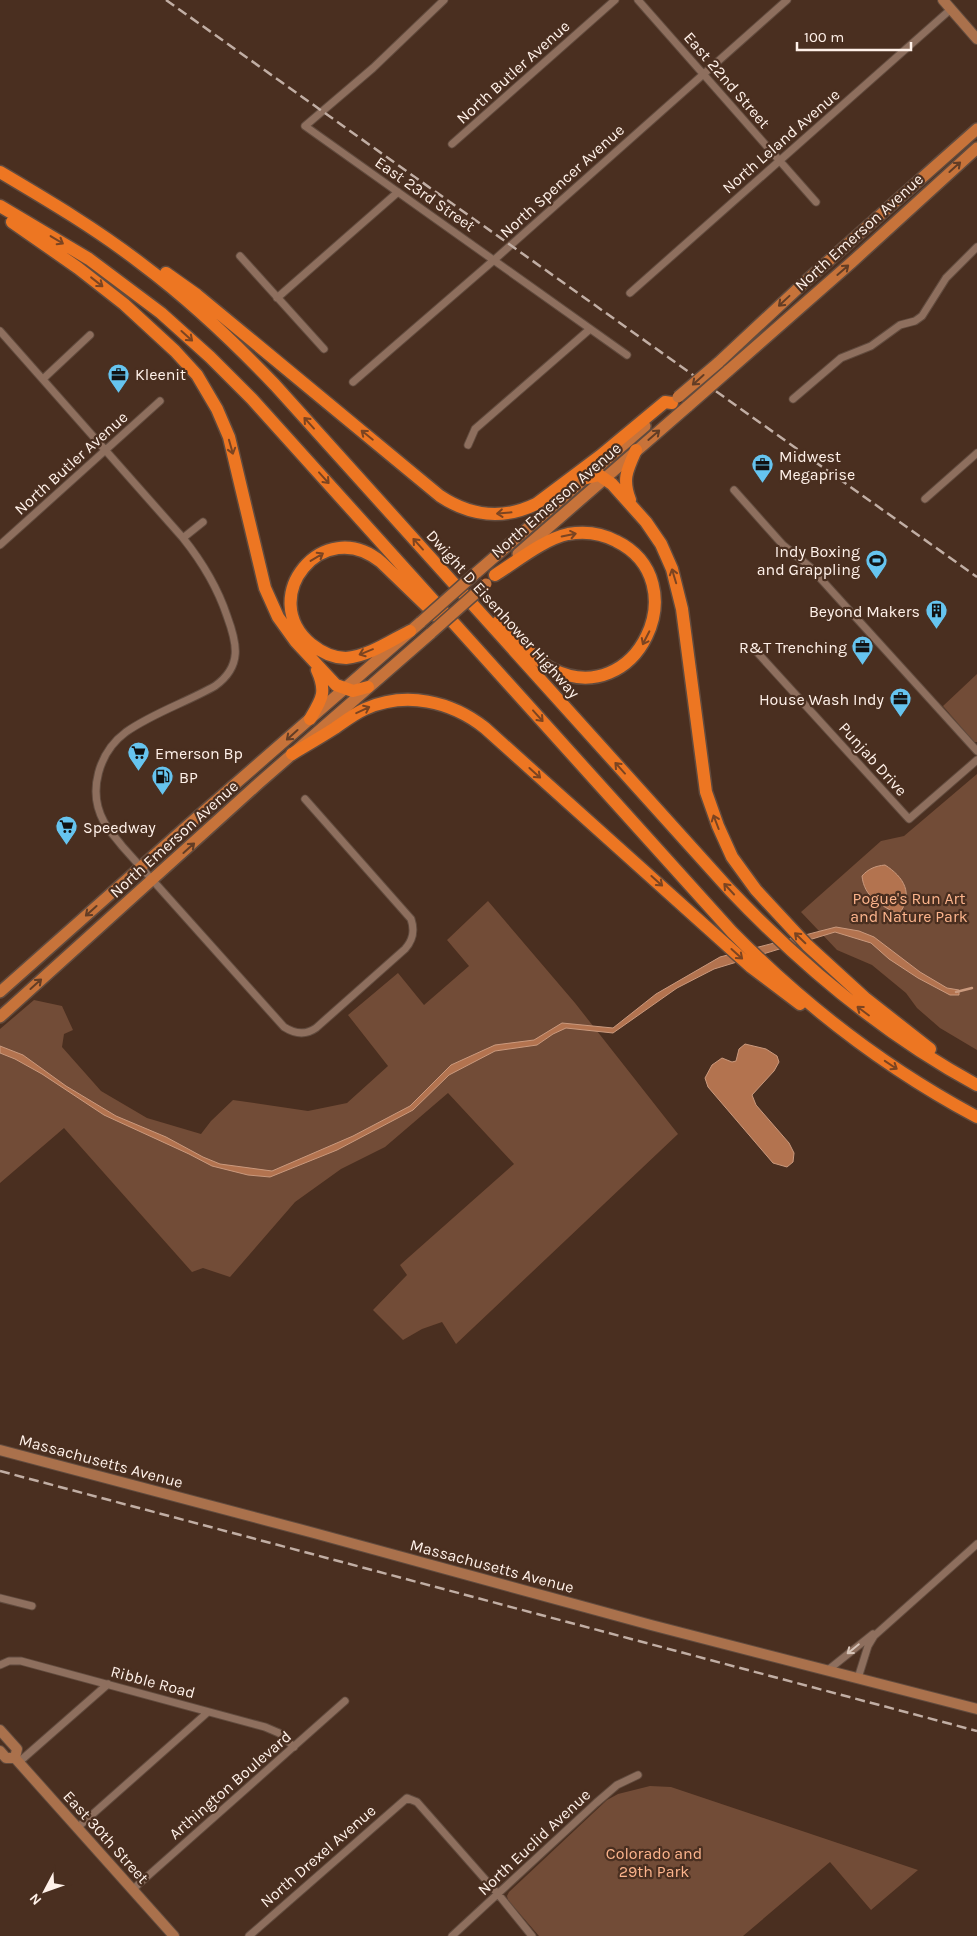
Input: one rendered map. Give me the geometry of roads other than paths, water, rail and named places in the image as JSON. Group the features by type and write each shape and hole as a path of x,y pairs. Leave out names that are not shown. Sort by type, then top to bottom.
{"highway":[{"name":"Dwight D Eisenhower Highway","path":"0,172 96,232 170,287 235,345 275,385 763,924 841,994 902,1039 977,1084"},
{"path":"0,206 90,259 161,313 252,398 732,932 785,994 908,1076 977,1117"},
{"path":"0,213 78,268 124,304 175,350 201,381 217,409 231,445 267,594 284,626 336,685 344,689 353,690 368,686"},
{"path":"96,232 158,268 197,295 440,496 466,510 486,514 504,514 536,504 600,456 665,402 675,400"},
{"path":"632,505 626,490 625,481 628,468 636,450"},
{"path":"587,478 596,475 612,484 646,522 668,560 678,589 683,618 706,792 726,845 742,872 782,920 818,956 865,998 977,1084"},
{"path":"437,565 540,661 568,676 588,677 614,671 635,655 649,635 655,609 654,593 649,577 632,551 610,538 586,533 562,536 545,544 496,575"},
{"path":"410,631 358,656 341,658 326,654 306,640 295,623 291,603 296,580 301,570 309,561 328,551 345,548 366,552 381,562 517,692"},
{"path":"310,719 320,702 323,689 313,661"},
{"path":"292,754 355,714 377,704 399,700 422,701 457,710 485,728 716,935 764,971"}],"main road":[{"path":"943,0 977,39"},
{"name":"North Emerson Avenue","path":"0,1017 310,719 718,363 807,280 977,129"},
{"name":"North Emerson Avenue","path":"0,992 292,754 852,262 977,148"},
{"name":"Massachusetts Avenue","path":"0,1450 651,1625 977,1709"},
{"name":"East 30th Street","path":"0,1730 17,1749 17,1760"},
{"name":"East 30th Street","path":"0,1751 6,1758 17,1760 174,1936"}],"street":[{"name":"East 23rd Street","path":"444,0 373,68 305,126 627,355"},
{"name":"North Butler Avenue","path":"452,144 615,0"},
{"name":"East 22nd Street","path":"638,0 816,202"},
{"name":"North Spencer Avenue","path":"353,382 494,260 787,0"},
{"name":"North Leland Avenue","path":"630,293 951,9"},
{"path":"277,298 398,192"},
{"path":"793,398 841,358 871,346 900,325 915,321 922,316 946,278 977,247"},
{"path":"240,256 324,349"},
{"path":"468,444 475,429 590,329"},
{"path":"0,331 183,538 207,569 218,590 235,640 235,658 231,669 218,684 128,731 110,748 101,763 96,790 100,813 113,835 284,1027 299,1033 310,1032 316,1028 405,949 413,934 411,919 305,799"},
{"path":"43,379 90,335"},
{"name":"North Butler Avenue","path":"0,545 160,401"},
{"path":"925,498 977,452"},
{"path":"734,490 783,545 810,567 977,751"},
{"path":"183,538 203,522"},
{"name":"Punjab Drive","path":"755,650 909,820 977,760"},
{"path":"828,1670 880,1630 977,1544"},
{"path":"0,1598 32,1606"},
{"path":"858,1678 868,1646 880,1630"},
{"name":"Ribble Road","path":"0,1664 9,1661 21,1661 272,1730 284,1736 294,1748"},
{"path":"17,1760 108,1684"},
{"name":"Arthington Boulevard","path":"132,1890 346,1700"},
{"path":"77,1828 208,1712"},
{"name":"North Euclid Avenue","path":"452,1936 596,1803 617,1785 638,1775"},
{"name":"North Drexel Avenue","path":"249,1936 407,1798 417,1802 498,1894"},
{"path":"498,1894 532,1936"}],"waterway":[{"path":"956,992 972,988"}],"railway":[{"path":"166,0 977,577"},
{"path":"0,1471 977,1731"}],"place":[{"name":"Kleenit","path":"119,393"},
{"name":"Midwest Megaprise","path":"763,484"},
{"name":"Indy Boxing and Grappling","path":"876,579"},
{"name":"Beyond Makers","path":"936,630"},
{"name":"R&T Trenching","path":"863,666"},
{"name":"House Wash Indy","path":"900,718"},
{"name":"Emerson Bp","path":"139,772"},
{"name":"BP","path":"163,796"},
{"name":"Speedway","path":"67,846"}],"park label":[{"name":"Pogue's Run Art and Nature Park","path":"909,907"},
{"name":"Colorado and 29th Park","path":"654,1862"}]}
